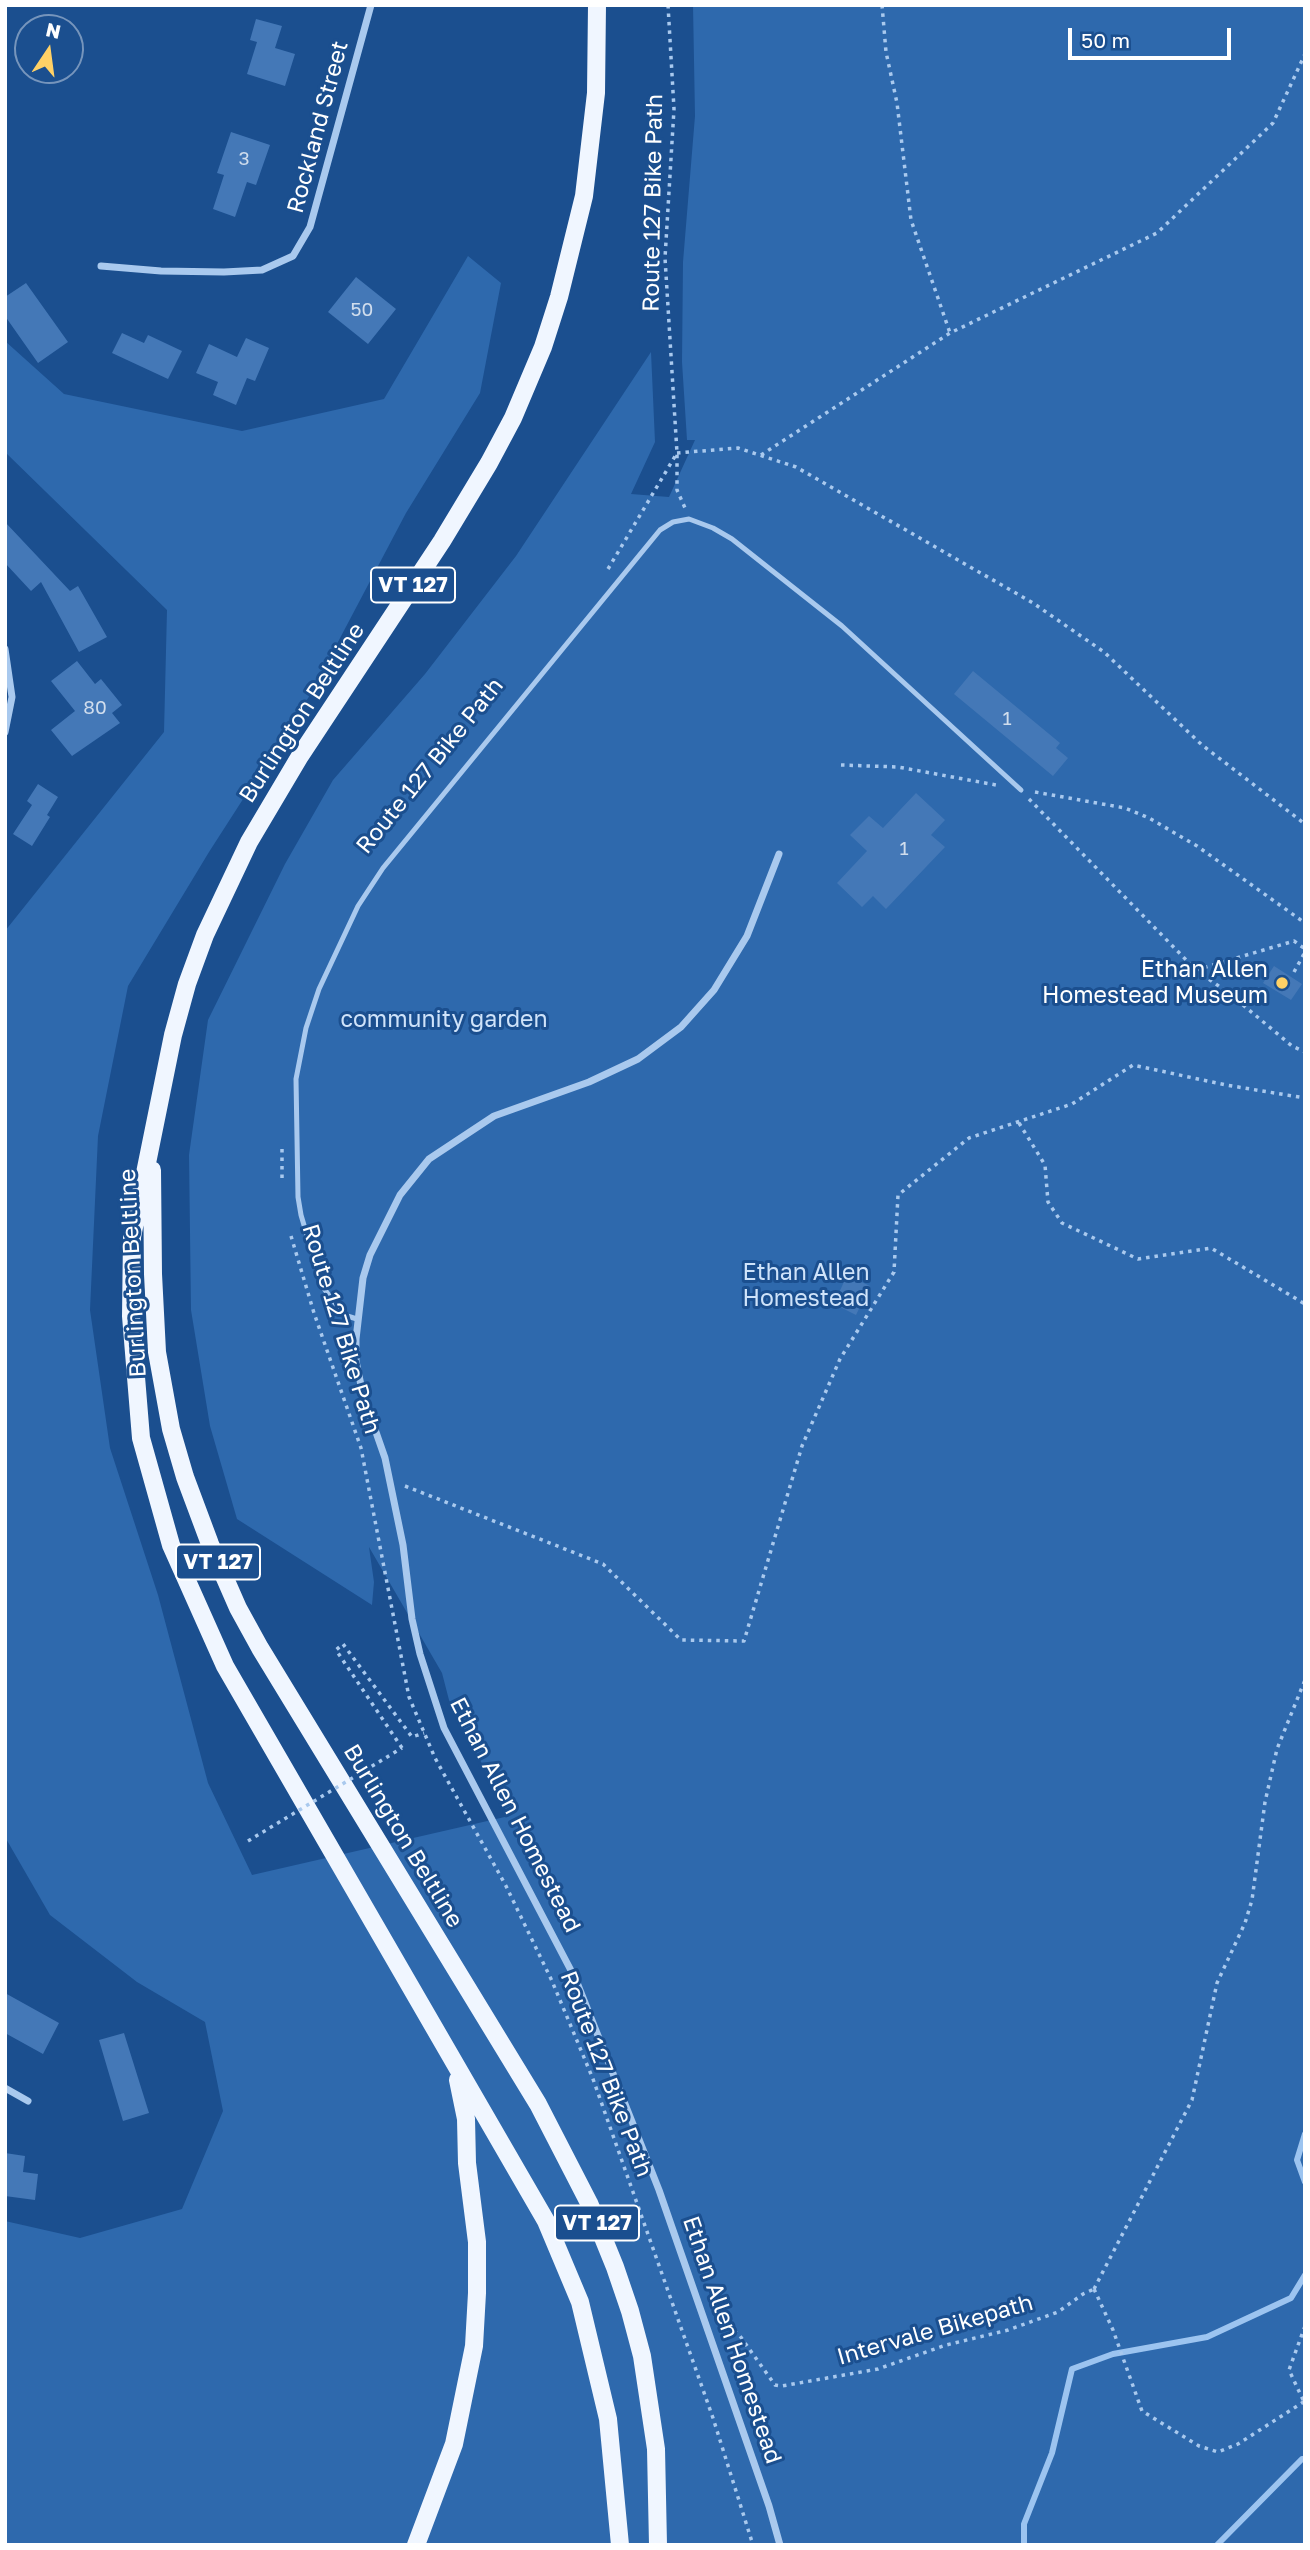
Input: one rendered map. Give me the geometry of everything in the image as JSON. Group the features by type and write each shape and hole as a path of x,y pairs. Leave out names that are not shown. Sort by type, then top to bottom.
{"main road":[{"name":"Burlington Beltline","path":"597,5 596,93 584,196 573,247 543,346 513,418 476,485 300,757 248,842 225,887 187,984 173,1035 132,1237 131,1316 141,1438 171,1545 225,1666 546,2221 580,2302 608,2418 620,2545"},
{"name":"Burlington Beltline","path":"152,1139 153,1274 158,1352 171,1429 185,1477 210,1545 238,1608 260,1648 538,2104 589,2203 615,2267 642,2356 656,2449 658,2545"},
{"path":"415,2545 454,2444 474,2346 477,2242 467,2163 466,2119 454,2063"}],"street":[{"name":"Rockland Street","path":"101,266 224,272 262,270 293,256 310,228 371,5"},
{"path":"5,649 12,697 5,732"},
{"name":"Ethan Allen Homestead","path":"779,854 747,936 714,989 681,1027 638,1059 589,1082 494,1116 429,1160 400,1195 380,1233 363,1278 357,1319 356,1361 385,1458 403,1545 412,1619 420,1654 444,1728 576,1980 640,2139 703,2314 780,2545"},
{"path":"5,2088 28,2101"}],"lane":[{"path":"357,1319 344,1315 322,1286 298,1197 296,1079 306,1028 319,989 358,906 383,868 660,530 673,522 689,519 732,539 842,626 1021,790"}],"path":[{"name":"Route 127 Bike Path","path":"668,5 674,109 666,258 677,490 689,519"},
{"path":"882,5 886,52 897,103 911,220 950,333"},
{"path":"761,455 950,333 1157,233 1273,123 1305,54"},
{"path":"603,579 677,453 738,448 796,467 1033,603 1104,652 1202,745 1305,824"},
{"path":"841,765 898,767 1125,808 1149,818 1197,846 1305,923"},
{"path":"1021,790 1196,970 1230,994 1292,1046 1305,1052"},
{"path":"1196,970 1294,941 1305,951 1294,972"},
{"path":"389,1480 603,1564 681,1640 744,1641 802,1446 840,1359 894,1272 898,1195 969,1138 1072,1104 1133,1065 1226,1085 1305,1098"},
{"path":"1018,1123 1045,1165 1048,1202 1062,1223 1138,1259 1211,1248 1305,1304"},
{"path":"282,1148 283,1187"},
{"name":"Route 127 Bike Path","path":"291,1234 314,1313 361,1448 409,1697 435,1758 506,1886 552,1982 593,2079 713,2418 752,2545"},
{"path":"248,1841 402,1748 336,1650 343,1644 412,1737 424,1733"},
{"path":"1305,1680 1277,1749 1265,1802 1252,1900 1245,1923 1217,1983 1192,2100 1094,2289 1113,2330 1142,2411 1199,2446 1218,2452 1238,2444 1304,2402 1289,2370 1305,2326"},
{"name":"Intervale Bikepath","path":"703,2314 728,2325 740,2336 767,2376 775,2385 782,2386 877,2369 946,2345 1007,2330 1058,2312 1094,2289"}],"green space":[{"name":"Ethan Allen Homestead","path":"693,5 1305,5 1305,2545 5,2545 5,2221 80,2238 182,2209 223,2111 205,2022 137,1982 50,1915 5,1837 5,931 164,732 167,610 5,452 5,341 64,394 242,431 384,399 468,256 501,283 480,393 406,513 310,695 209,852 128,986 98,1136 90,1310 110,1448 158,1595 208,1783 252,1875 509,1816 449,1700 442,1673 369,1547 374,1582 372,1605 237,1519 210,1426 191,1310 189,1155 208,1020 285,864 333,780 425,674 516,556 651,352 655,442 631,494 669,497 695,440 687,440 682,362 683,262 695,116"}],"building":[{"path":"256,19 282,26 275,48 295,54 285,86 247,74 257,42 250,40"},
{"path":"231,132 270,145 256,185 247,182 235,217 213,209 224,175 217,173"},
{"path":"356,277 396,309 368,344 328,312"},
{"path":"26,283 68,342 38,363 5,316 5,297"},
{"path":"122,333 144,343 148,335 182,351 168,379 112,353"},
{"path":"246,338 269,348 255,381 247,378 236,405 213,395 218,382 196,373 209,344 237,357"},
{"path":"5,522 70,591 78,586 107,637 79,652 41,582 31,591 5,563"},
{"path":"77,661 95,684 101,679 122,705 112,713 120,723 72,756 51,730 75,711 51,681"},
{"path":"973,671 1060,743 1056,748 1068,758 1053,776 954,694"},
{"path":"38,784 58,797 47,815 50,817 32,846 13,834 32,805 27,801"},
{"path":"916,793 945,820 931,835 945,847 886,909 873,896 862,907 837,883 867,851 850,835 869,816 883,828"},
{"name":"Ethan Allen Homestead Museum","path":"1274,966 1302,984 1291,1000 1263,983"},
{"path":"847,1275 870,1286 856,1315 834,1304"},
{"path":"5,1993 59,2023 43,2054 5,2033"},
{"path":"124,2033 149,2113 123,2121 99,2040"},
{"path":"5,2153 25,2156 23,2172 38,2174 35,2200 5,2196"}],"waterway":[{"path":"1305,2134 1297,2160 1305,2182"},
{"path":"1024,2545 1024,2524 1052,2453 1072,2369 1113,2354 1207,2337 1291,2298 1305,2275"},
{"path":"1217,2545 1305,2459"}],"place":[{"name":"Ethan Allen Homestead Museum","path":"1282,983"}],"park label":[{"name":"community garden","path":"444,1020"}]}
